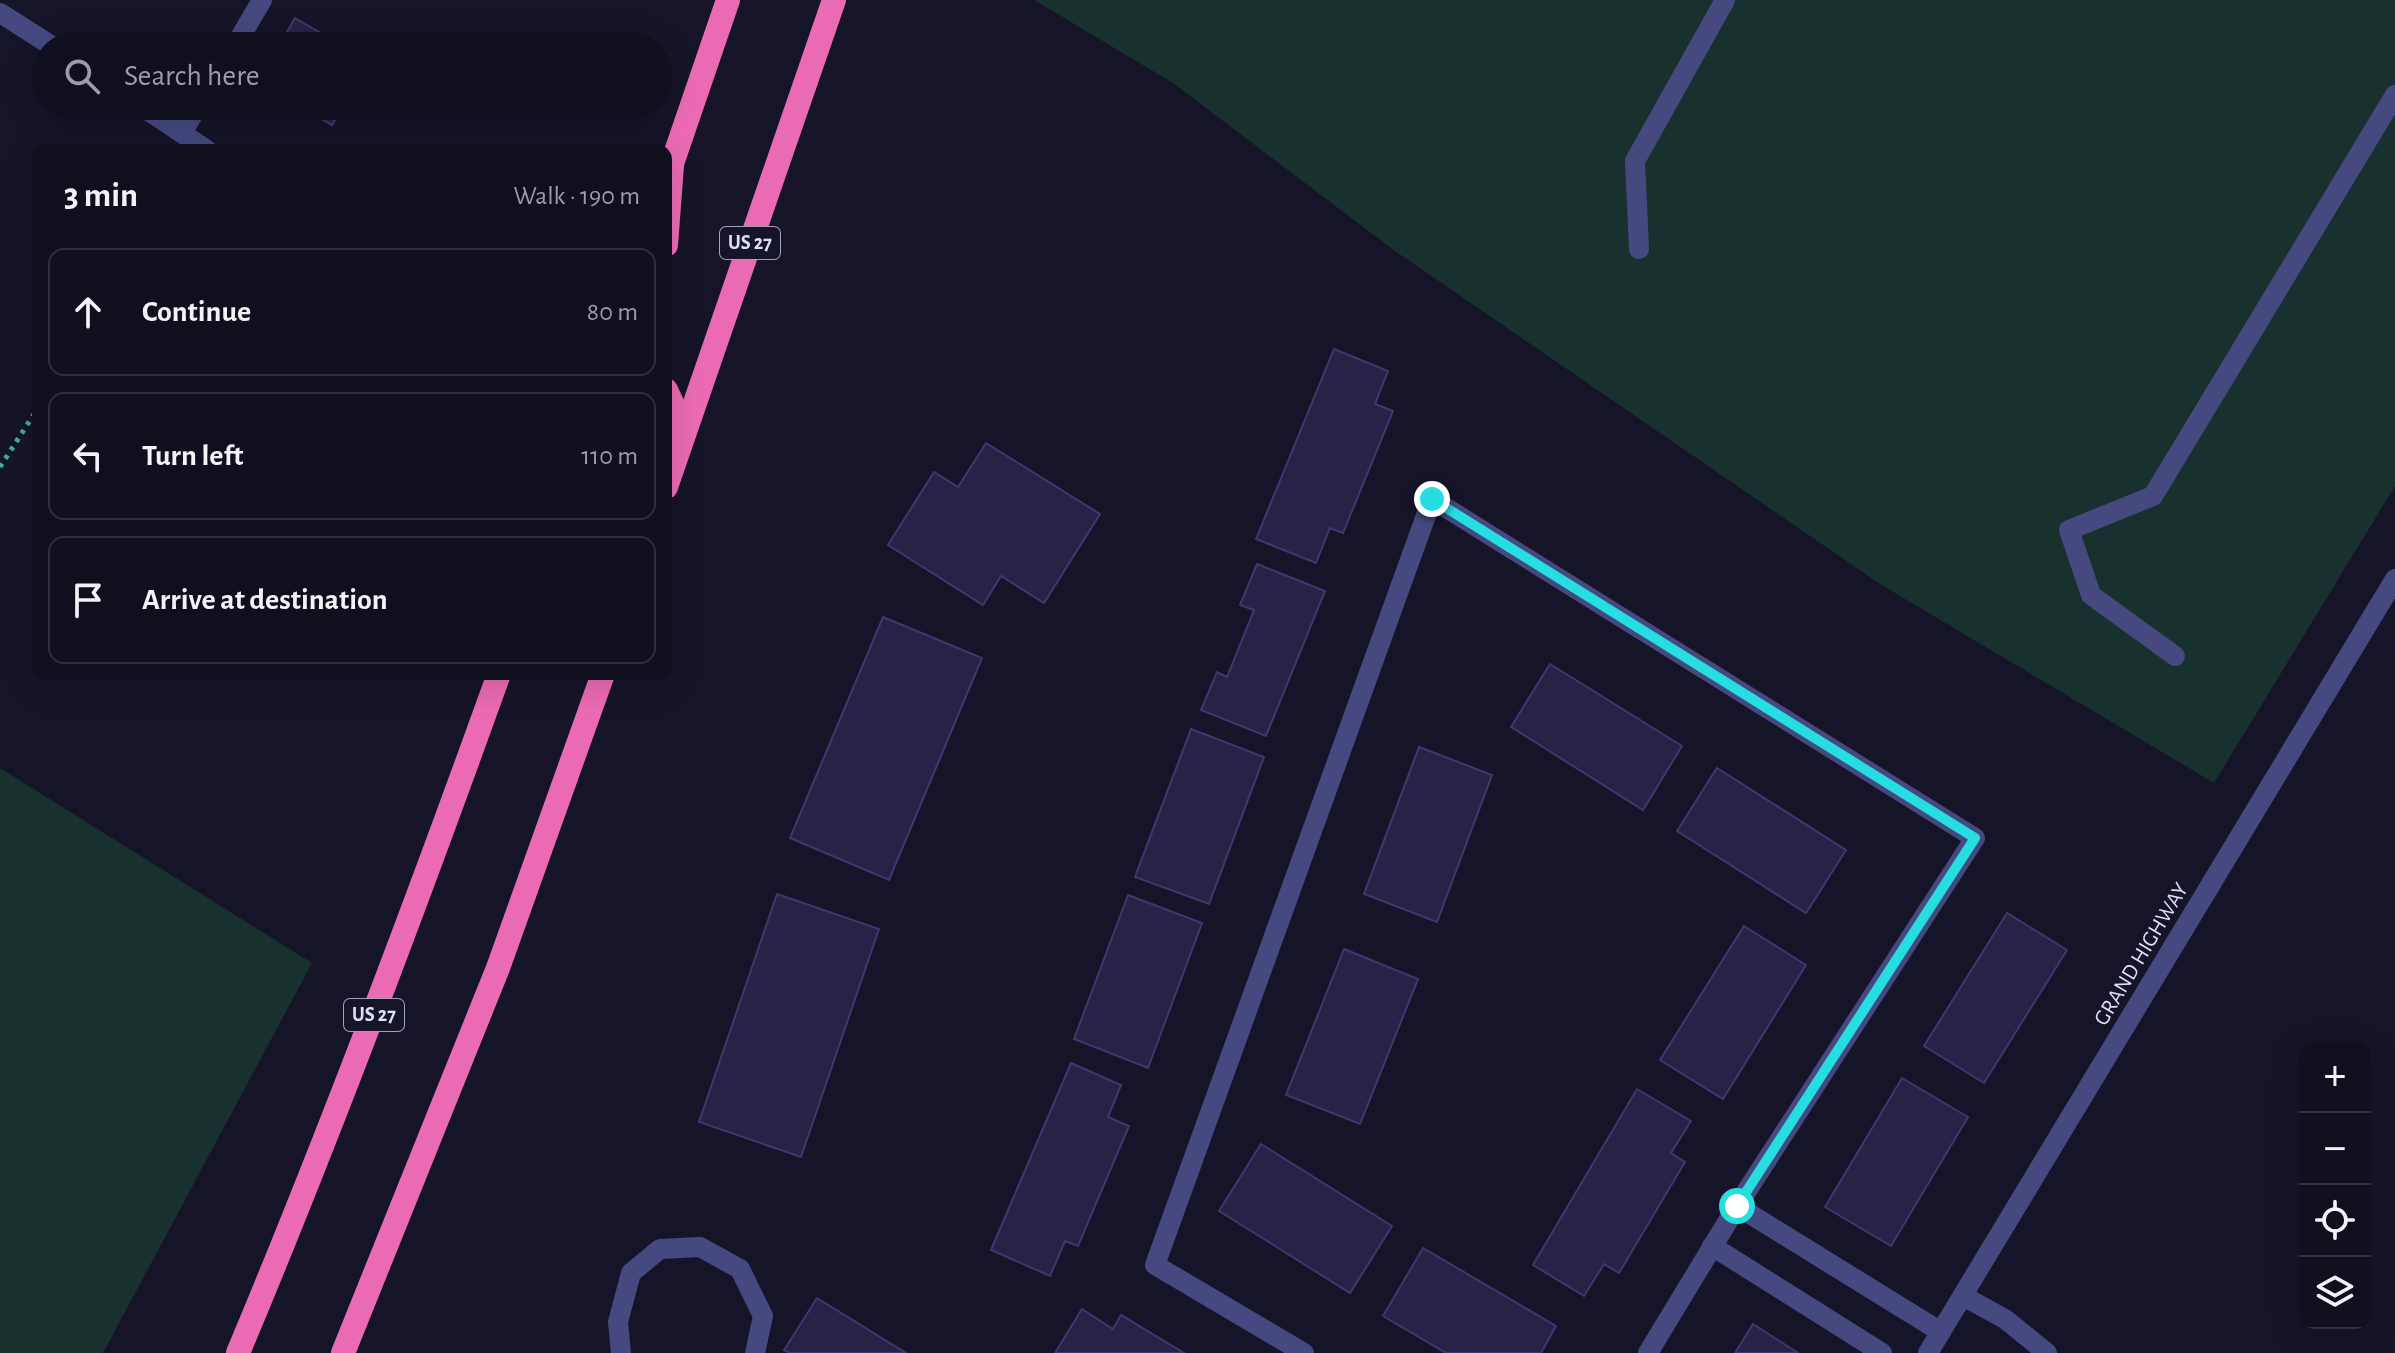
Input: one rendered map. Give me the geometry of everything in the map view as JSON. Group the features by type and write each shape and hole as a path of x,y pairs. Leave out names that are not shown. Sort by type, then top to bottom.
{"highway":[{"path":"672,163 728,0"},
{"name":"US 27","path":"672,469 834,0"},
{"path":"672,403 685,431"},
{"name":"US 27","path":"238,1353 299,1208 400,948 497,680"},
{"path":"343,1353 498,968 601,680"}],"street":[{"path":"243,32 262,0"},
{"path":"1639,249 1635,161 1725,0"},
{"path":"0,13 32,33"},
{"path":"2175,656 2091,595 2069,530 2153,496 2395,95"},
{"path":"162,120 198,144"},
{"path":"182,133 190,120"},
{"path":"1304,1353 1155,1265 1432,499 1975,838 1737,1206 1648,1353"},
{"name":"GRAND HIGHWAY","path":"1928,1353 2395,579"},
{"path":"1737,1206 1941,1332"},
{"path":"1712,1246 1882,1353"},
{"path":"621,1353 618,1322 631,1273 660,1249 700,1247 740,1269 763,1316 755,1353"},
{"path":"1963,1296 2005,1319 2047,1353"}],"path":[{"path":"0,467 32,417"}],"green space":[{"path":"1034,0 2395,0 2395,486 2214,783 1880,584 1395,251 1173,83"},
{"path":"0,768 312,963 103,1353 0,1353"}],"building":[{"path":"295,18 319,32 287,32"},
{"path":"1334,349 1388,371 1375,404 1393,411 1343,533 1330,528 1316,563 1256,539"},
{"path":"986,443 1100,514 1044,603 1001,576 983,605 888,545 934,472 958,487"},
{"path":"1257,564 1325,591 1266,736 1201,710 1217,672 1227,677 1254,610 1240,605"},
{"path":"883,617 982,658 889,880 790,838"},
{"path":"1550,664 1682,746 1643,810 1511,727"},
{"path":"1191,729 1264,757 1209,904 1135,877"},
{"path":"1419,747 1492,775 1437,922 1364,894"},
{"path":"1717,768 1846,850 1806,913 1677,831"},
{"path":"777,894 879,929 801,1157 699,1122"},
{"path":"1128,895 1202,923 1148,1068 1074,1039"},
{"path":"2007,913 2067,950 1984,1083 1924,1046"},
{"path":"1744,926 1806,965 1723,1099 1660,1060"},
{"path":"1344,949 1418,979 1360,1124 1286,1095"},
{"path":"1071,1063 1121,1085 1108,1117 1129,1126 1078,1246 1065,1241 1050,1276 991,1250"},
{"path":"1902,1078 1968,1117 1891,1246 1825,1207"},
{"path":"1637,1089 1691,1121 1671,1153 1685,1162 1619,1273 1604,1264 1584,1296 1533,1265"},
{"path":"1261,1144 1392,1226 1350,1293 1219,1211"},
{"path":"1423,1248 1556,1326 1541,1353 1446,1353 1383,1316"},
{"path":"817,1298 906,1353 790,1353 784,1350"},
{"path":"1082,1309 1113,1329 1121,1315 1184,1353 1055,1353"},
{"path":"1753,1324 1798,1353 1735,1353"}],"route":[{"path":"1432,499 1975,838 1737,1206"}]}
